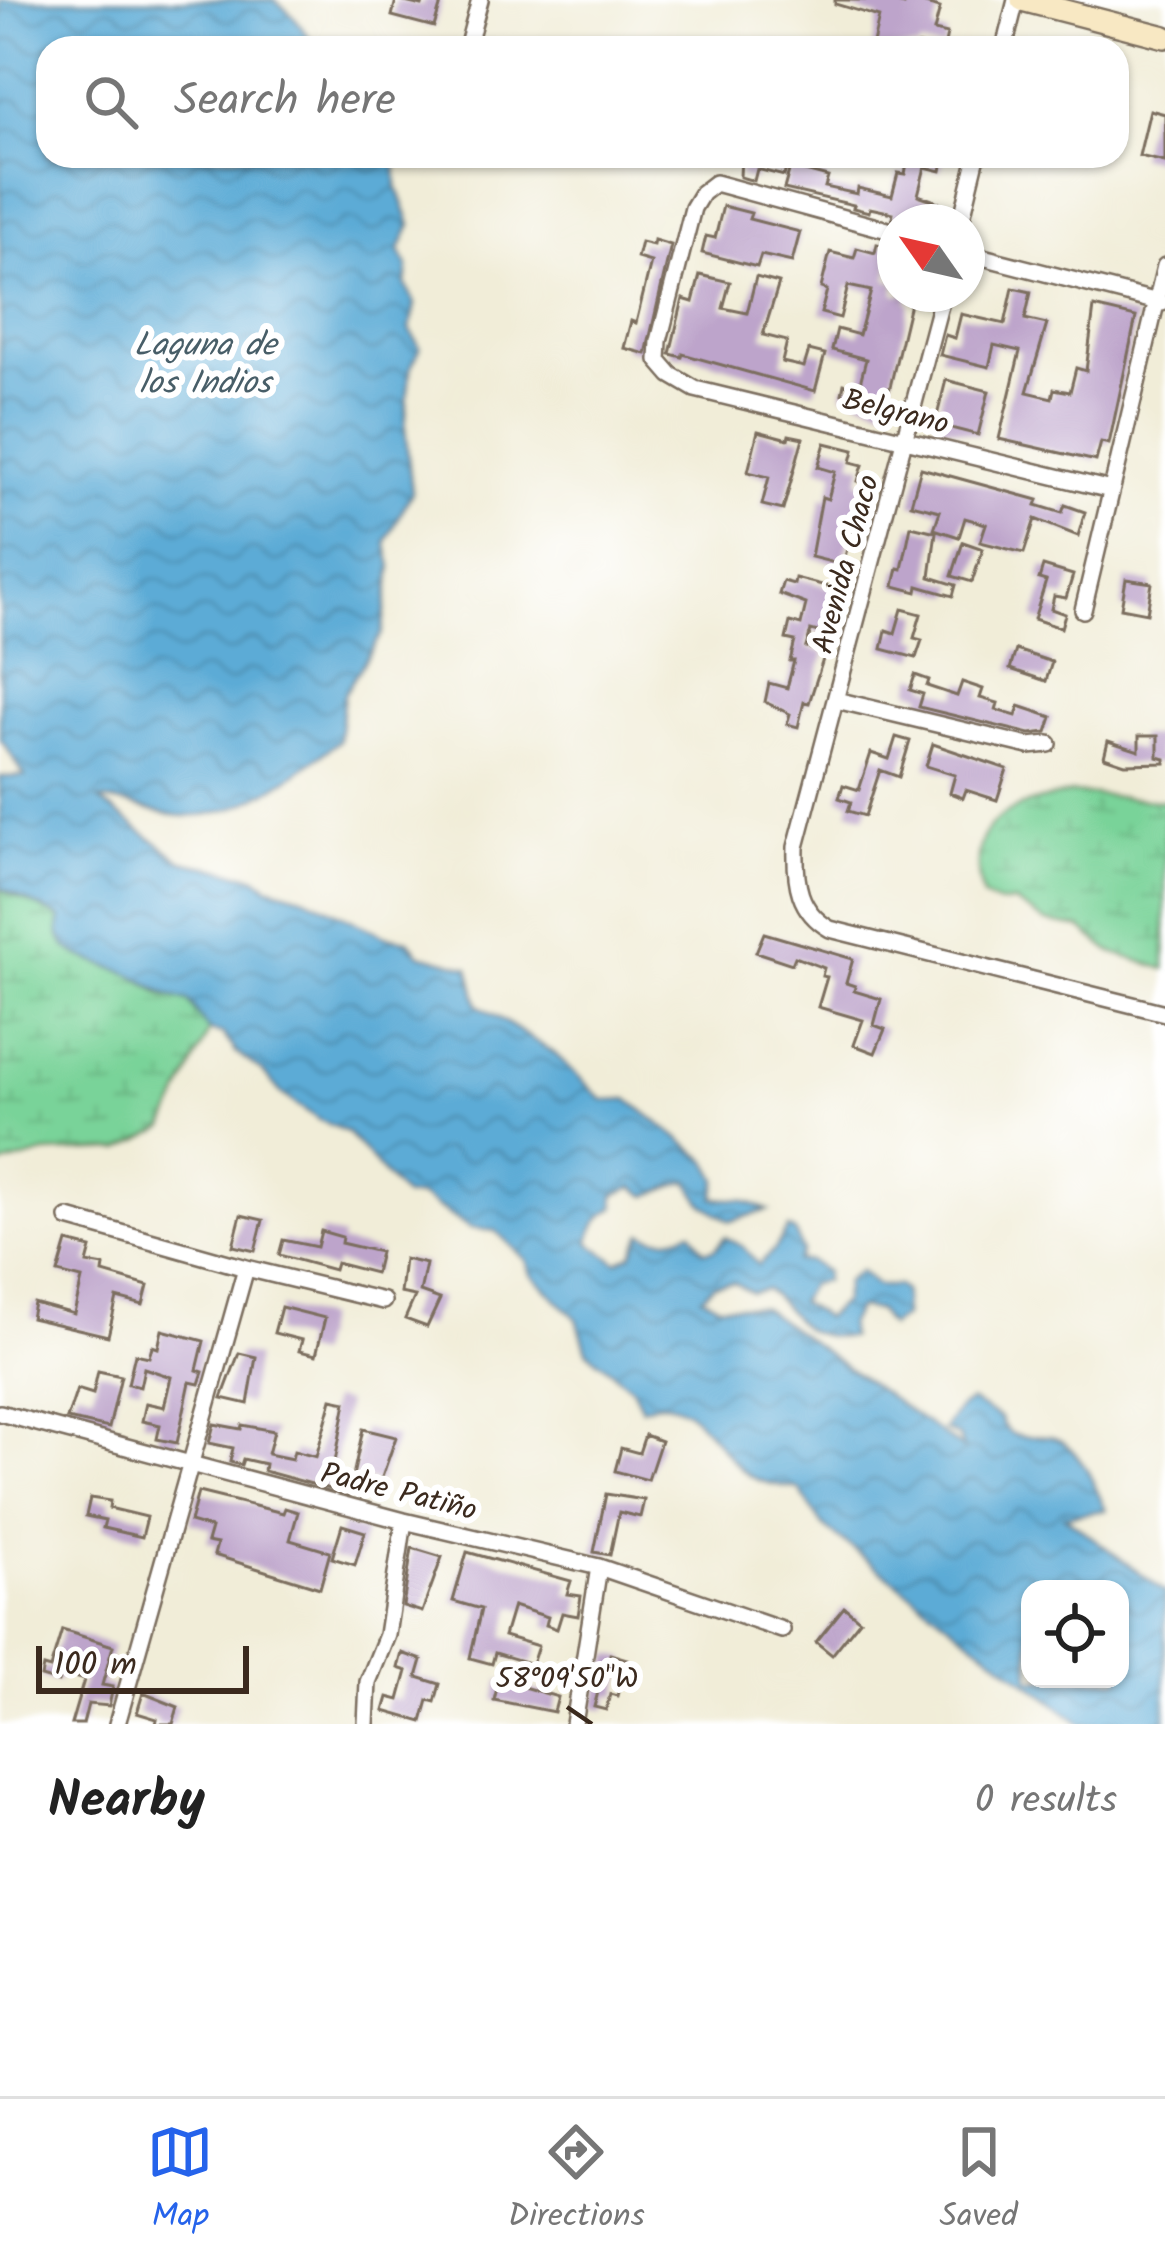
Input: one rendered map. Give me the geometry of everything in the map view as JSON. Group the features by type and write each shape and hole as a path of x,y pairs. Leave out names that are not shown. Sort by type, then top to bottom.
{"main road":[{"path":"1019,0 1165,37"}],"street":[{"path":"470,36 480,0"},
{"path":"1008,36 1019,0"},
{"path":"965,204 974,168"},
{"name":"Belgrano","path":"877,227 715,183 693,208 658,360 671,375 695,389 1111,490"},
{"path":"985,258 1160,302"},
{"path":"1083,610 1165,266"},
{"name":"Avenida Chaco","path":"938,312 796,847 799,883 810,918 830,929 1165,1013"},
{"path":"836,700 1029,746 1049,745"},
{"path":"68,1218 383,1301"},
{"path":"117,1724 246,1268"},
{"name":"Padre Patiño","path":"0,1413 404,1521 599,1567 782,1630"},
{"path":"366,1724 368,1682 387,1635 404,1521"},
{"path":"574,1724 599,1567"}],"green space":[{"path":"1073,793 1165,801 1165,969 1110,952 1081,928 1046,922 1014,902 999,904 983,897 978,871 985,833 1011,811"},
{"path":"0,889 62,918 75,954 134,975 161,994 189,1001 209,1031 165,1128 121,1150 45,1153 0,1166"}],"water":[{"name":"Laguna de los Indios","path":"0,0 274,0 308,36 36,36 36,168 396,168 397,186 411,225 399,251 408,267 406,285 415,304 410,329 420,348 410,370 405,428 412,492 386,542 392,566 382,633 344,694 339,741 261,795 195,816 99,800 182,861 256,877 385,936 408,940 420,954 469,967 478,1005 554,1053 603,1100 628,1099 708,1161 718,1179 714,1198 743,1200 768,1210 730,1221 703,1204 688,1181 647,1196 633,1187 614,1195 615,1207 598,1222 591,1237 590,1243 617,1262 632,1254 643,1233 667,1238 691,1231 704,1251 714,1249 725,1237 743,1247 758,1265 788,1228 795,1232 802,1251 797,1261 809,1261 825,1271 824,1281 810,1284 799,1302 825,1318 843,1301 846,1281 860,1271 877,1286 898,1286 904,1291 903,1317 889,1326 878,1311 858,1308 848,1324 850,1337 807,1330 766,1289 751,1292 734,1282 714,1284 702,1297 719,1305 761,1307 963,1449 959,1437 944,1430 970,1401 1000,1418 1012,1434 1056,1439 1073,1451 1106,1510 1064,1516 1165,1592 1165,1724 1082,1724 1035,1688 1129,1688 1129,1580 1021,1580 1021,1677 823,1526 799,1489 751,1476 687,1411 659,1403 642,1408 632,1388 587,1351 577,1319 496,1231 470,1228 419,1196 404,1197 347,1132 319,1120 282,1094 223,1034 209,1031 189,1001 72,952 59,932 61,918 0,887 0,777 25,776 0,738"}],"building":[{"path":"396,0 422,6 424,0 442,0 434,27 392,16"},
{"path":"835,0 884,0 904,5 905,0 923,0 940,8 934,31 947,36 875,36 879,17 835,4"},
{"path":"1150,110 1165,114 1165,162 1139,156"},
{"path":"740,168 786,168 784,176 757,169 754,181 740,177"},
{"path":"790,168 794,168 828,177 825,187 892,196 898,173 925,168 918,195 941,204 877,204 877,210 869,212 784,189"},
{"path":"723,206 751,213 749,219 800,232 792,262 761,255 757,267 702,253 706,236 715,238"},
{"path":"654,240 671,245 646,354 624,348 631,321 636,323 651,262 637,258 641,242 653,245"},
{"path":"877,244 877,312 908,312 885,408 842,394 844,384 857,387 860,383 866,359 832,350 837,329 859,335 871,291 848,286 840,318 821,313 827,290 821,288 830,252 854,258 857,248 875,253"},
{"path":"700,275 730,282 723,308 747,313 756,277 779,283 763,335 787,341 782,362 804,367 809,350 825,354 815,391 670,354 683,299 693,302"},
{"path":"1013,288 1031,292 1025,319 1047,324 1027,392 1052,398 1054,389 1070,392 1076,368 1086,371 1094,307 1136,317 1109,444 1101,442 1096,461 999,439 1020,351 994,345 989,367 940,355 945,335 955,338 961,314 1005,324"},
{"path":"946,380 989,391 978,435 935,424"},
{"path":"758,431 803,438 783,510 762,505 769,477 748,472"},
{"path":"825,443 854,450 851,462 863,465 843,565 811,557 822,497 828,499 835,472 818,467"},
{"path":"921,468 1038,500 1036,505 1062,513 1065,505 1085,512 1078,536 1035,519 1024,553 980,542 986,524 965,518 959,537 934,529 940,511 911,504"},
{"path":"911,526 936,532 930,577 956,585 953,596 918,586 917,592 894,586"},
{"path":"963,542 983,549 972,582 952,576"},
{"path":"1043,566 1073,575 1066,598 1054,596 1051,609 1065,614 1061,628 1034,619 1046,581 1039,579"},
{"path":"795,578 834,588 829,608 836,609 829,635 811,630 806,647 825,653 798,727 787,724 790,714 765,702 769,683 787,688 794,661 790,661 795,641 786,639 790,622 801,625 806,604 779,594 783,581 794,584"},
{"path":"1126,579 1152,583 1147,613 1121,608"},
{"path":"902,609 921,614 914,638 922,640 916,658 882,649 886,630 895,633"},
{"path":"1016,650 1052,662 1046,681 1010,669"},
{"path":"915,675 929,680 927,686 957,696 962,682 983,689 980,698 998,703 996,710 1016,716 1019,706 1052,717 1047,732 1030,734 919,707 923,694 910,690"},
{"path":"1139,736 1158,736 1158,757 1165,763 1125,764 1104,757 1108,741 1139,751"},
{"path":"896,737 910,741 899,777 880,770 865,816 848,811 851,802 839,798 843,785 859,790 871,753 889,759"},
{"path":"933,744 1007,769 997,800 966,790 963,798 950,793 955,775 926,766"},
{"path":"764,933 853,959 846,983 855,986 854,991 881,999 874,1025 885,1029 875,1053 854,1045 863,1020 818,1007 827,977 822,976 824,968 795,957 792,964 756,952"},
{"path":"241,1215 263,1220 255,1251 233,1246"},
{"path":"321,1231 342,1237 341,1243 380,1252 375,1273 336,1263 334,1270 279,1255 283,1240 317,1247"},
{"path":"67,1242 91,1248 87,1263 104,1266 103,1273 148,1286 143,1305 117,1298 108,1336 31,1318 34,1303 74,1314 82,1279 58,1273"},
{"path":"404,1259 426,1264 420,1292 440,1299 427,1327 405,1319 415,1296 400,1293"},
{"path":"281,1307 325,1318 316,1355 299,1351 302,1340 274,1333"},
{"path":"162,1330 204,1341 197,1370 203,1372 199,1384 190,1382 177,1443 157,1439 160,1425 142,1421 146,1403 164,1407 171,1377 144,1368 140,1387 128,1384 135,1354 149,1357 152,1346 158,1348"},
{"path":"239,1353 256,1357 248,1404 222,1398"},
{"path":"98,1371 121,1376 109,1428 67,1419 77,1389 93,1394"},
{"path":"332,1399 346,1402 330,1489 264,1471 265,1464 243,1459 241,1465 230,1462 233,1448 209,1443 214,1424 241,1429 242,1425 274,1431 268,1454 292,1459 294,1451 316,1457"},
{"path":"363,1429 396,1437 380,1483 353,1476"},
{"path":"645,1435 661,1441 648,1480 615,1471 621,1448 639,1453"},
{"path":"198,1492 283,1513 285,1508 298,1512 290,1540 330,1552 320,1588 214,1555 217,1544 207,1542 211,1528 190,1522"},
{"path":"606,1494 644,1500 640,1517 619,1512 610,1555 594,1552"},
{"path":"90,1498 147,1517 142,1537 103,1528 105,1520 86,1516"},
{"path":"342,1525 365,1532 355,1565 332,1558"},
{"path":"412,1548 442,1557 422,1612 403,1606"},
{"path":"467,1552 571,1581 567,1594 581,1596 578,1616 562,1613 557,1629 546,1625 548,1617 513,1606 504,1636 538,1646 532,1664 495,1653 492,1664 470,1658 481,1609 453,1601"},
{"path":"844,1607 860,1620 832,1655 816,1642"},
{"path":"62,1630 113,1646 102,1685 113,1687 109,1706 88,1704 83,1724 71,1724 84,1680 61,1673 58,1682 41,1677 43,1667 50,1669"},
{"path":"402,1653 422,1660 417,1677 440,1684 435,1702 428,1700 422,1722 384,1711 388,1697 399,1700 407,1671 398,1668"},
{"path":"610,1654 627,1659 617,1696 610,1694 606,1710 594,1707 599,1688 592,1686 597,1665 606,1668"},
{"path":"499,1680 558,1697 554,1712 494,1700"},
{"path":"143,1693 178,1707 173,1724 156,1724 157,1719 137,1713"}]}
